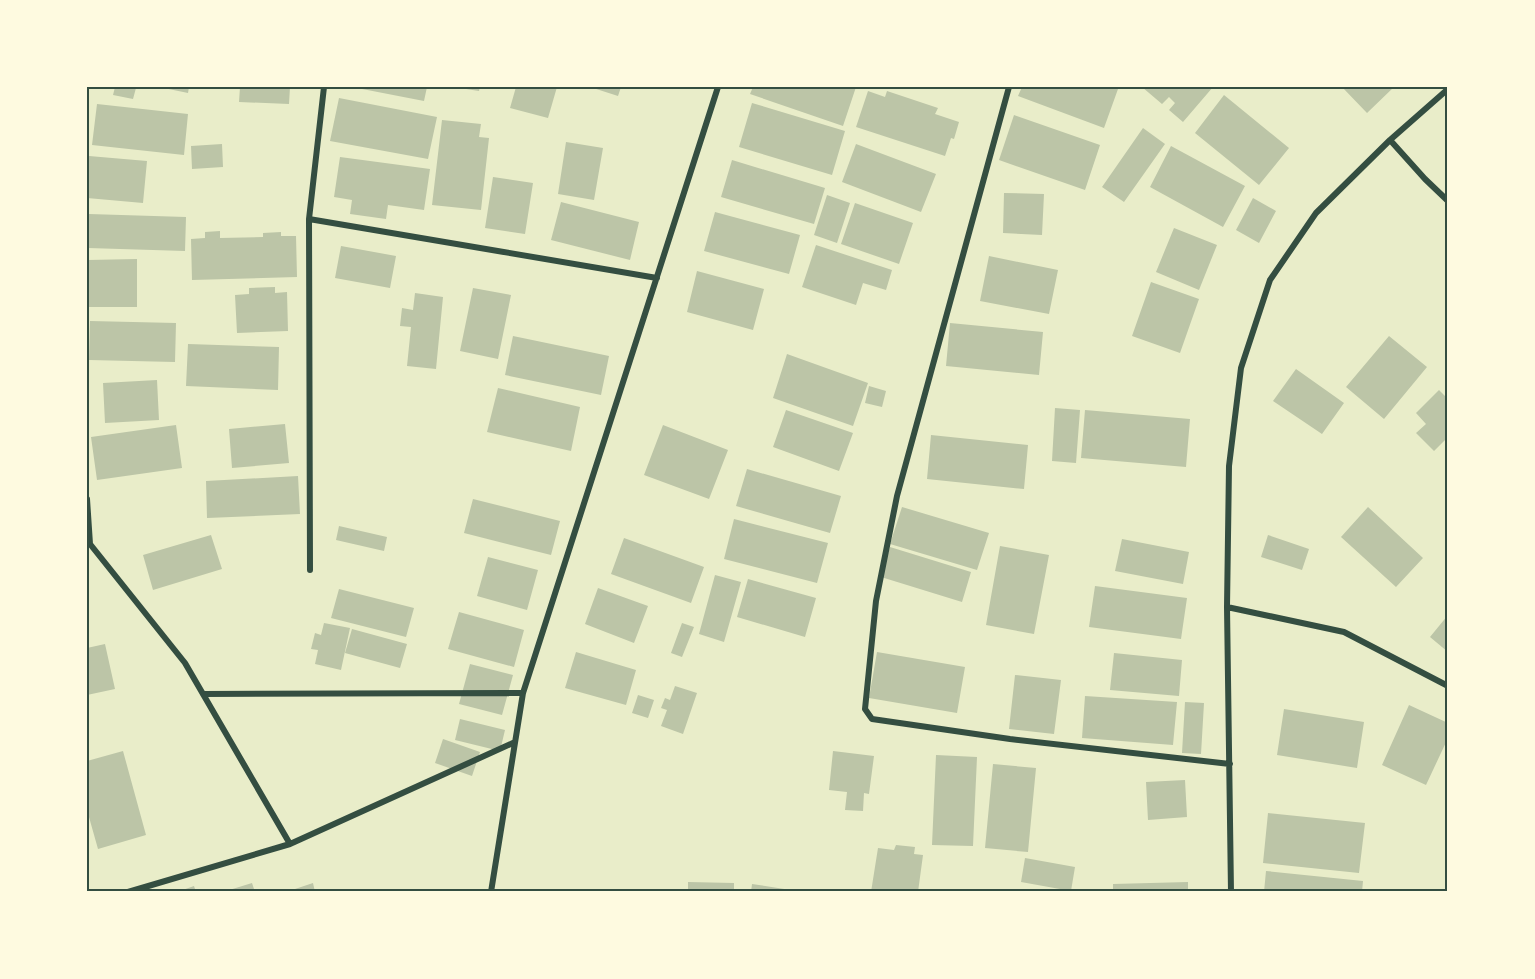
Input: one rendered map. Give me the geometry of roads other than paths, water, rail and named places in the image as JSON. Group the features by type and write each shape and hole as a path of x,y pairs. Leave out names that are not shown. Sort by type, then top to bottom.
{"street":[{"path":"310,570 309,219 324,87"},
{"path":"490,892 523,693 718,87"},
{"path":"1009,87 897,496 876,601 865,709 872,719 1010,739 1230,764"},
{"path":"1231,892 1227,608 1229,466 1241,368 1270,280 1316,213 1390,140 1448,89"},
{"path":"1390,140 1448,201"},
{"path":"309,219 657,278"},
{"path":"87,498 88,544 185,663 290,844"},
{"path":"1227,608 1344,632 1448,686"},
{"path":"203,694 523,693"},
{"path":"128,892 290,844 515,742"}]}
